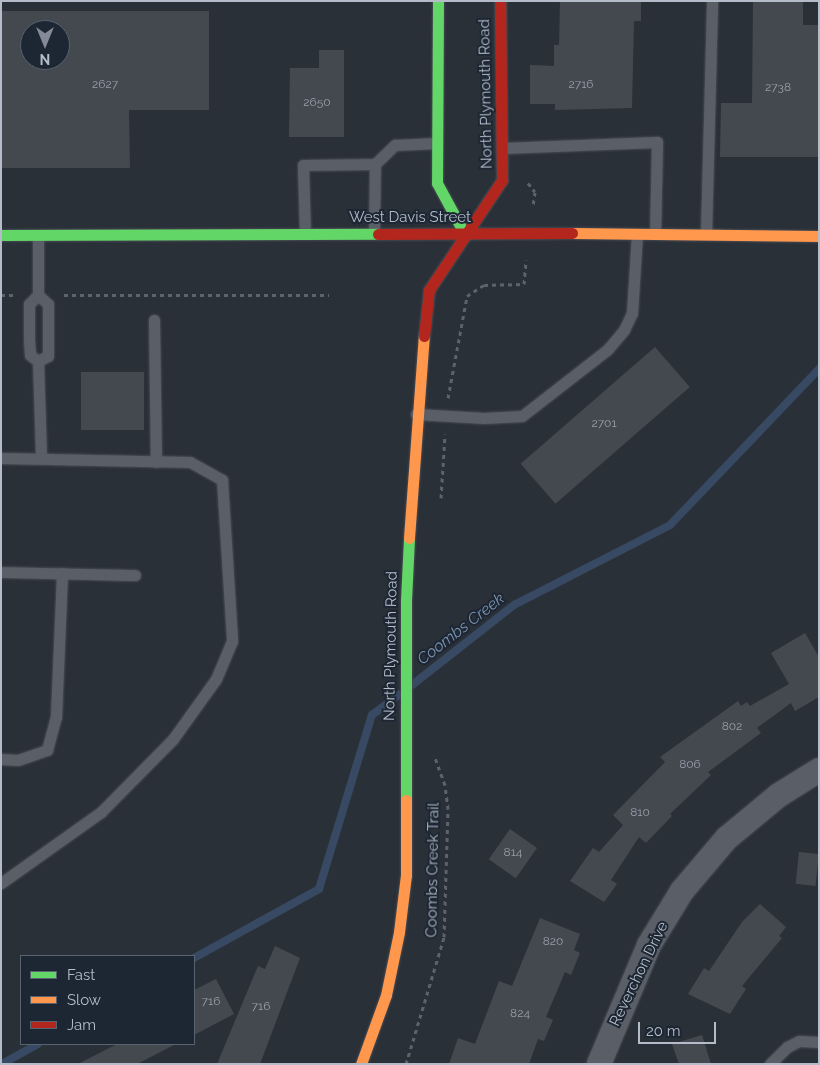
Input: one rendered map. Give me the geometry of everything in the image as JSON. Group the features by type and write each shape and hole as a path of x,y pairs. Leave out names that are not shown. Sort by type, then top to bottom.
{"street":[{"path":"438,1 437,183 464,233"},
{"name":"North Plymouth Road","path":"361,1064 386,995 399,932 406,875 404,737 406,600 416,414 429,290 464,233 502,180 500,1"},
{"name":"West Davis Street","path":"1,235 464,233 819,236"},
{"name":"Reverchon Drive","path":"599,1064 649,945 682,891 727,838 779,795 819,770"}],"lane":[{"path":"706,235 712,1"},
{"path":"502,148 657,142 655,234"},
{"path":"304,234 303,165 375,164 395,145 437,143"},
{"path":"374,233 375,164"},
{"path":"416,414 484,418 522,416 608,349 624,330 632,313 636,234"},
{"path":"38,235 38,294 29,304 30,355 38,361"},
{"path":"38,294 48,304 48,356 38,361"},
{"path":"154,320 156,462"},
{"path":"38,361 41,458"},
{"path":"1,458 190,462 222,480 232,641 216,679 173,739 101,812 1,883"},
{"path":"1,572 135,575"},
{"path":"1,760 18,760 47,750 56,717 62,574"},
{"path":"770,1064 787,1047 799,1042 819,1042"}],"path":[{"path":"62,294 328,294"},
{"name":"Coombs Creek Trail","path":"406,1064 444,937 448,809 445,785 432,753"}],"building":[{"path":"560,1 641,1 641,21 634,21 632,108 555,110 555,104 530,104 530,65 554,66 554,45 559,45"},
{"path":"753,1 803,1 803,25 819,25 819,157 720,157 721,103 752,103"},
{"path":"1,11 209,11 209,110 129,110 130,168 1,168"},
{"path":"319,50 344,50 344,137 289,137 290,68 319,68"},
{"path":"655,347 690,387 555,504 521,464"},
{"path":"81,372 144,372 144,430 81,430"},
{"path":"805,633 819,657 819,697 795,711 791,703 757,728 761,733 708,772 711,775 670,814 672,816 646,843 639,837 611,880 617,884 604,902 570,881 593,848 599,852 623,825 613,815 665,762 660,757 738,701 741,706 747,702 750,706 789,684 771,653"},
{"path":"510,829 537,848 516,878 489,859"},
{"path":"799,852 819,854 816,886 796,884"},
{"path":"760,904 786,927 779,936 782,938 742,986 746,989 730,1014 688,994 704,968 709,971 742,922"},
{"path":"540,918 580,934 574,950 580,953 571,975 565,972 546,1017 553,1020 544,1041 538,1039 529,1064 449,1064 458,1038 475,1044 499,981 512,986"},
{"path":"275,946 300,958 260,1064 217,1064 258,966 265,969"},
{"path":"216,979 234,1014 195,1034 195,990"},
{"path":"702,1035 711,1064 679,1064 672,1044"},
{"path":"115,1045 174,1045 137,1064 78,1064"}],"waterway":[{"name":"Coombs Creek","path":"412,685 514,605 670,525 819,369"},
{"name":"Coombs Creek","path":"195,957 319,889 372,715 399,695"},
{"name":"Coombs Creek","path":"2,1064 36,1045"}],"traffic: fast":[{"path":"438,1 437,183 464,233"},
{"path":"1,235 378,234"},
{"path":"406,800 406,600 409,538"}],"traffic: slow":[{"path":"572,233 819,236"},
{"path":"409,538 424,336"},
{"path":"361,1064 386,995 399,932 406,875 406,800"}],"traffic: jam":[{"path":"424,336 429,290 502,180 500,1"},
{"path":"378,234 572,233"}]}
